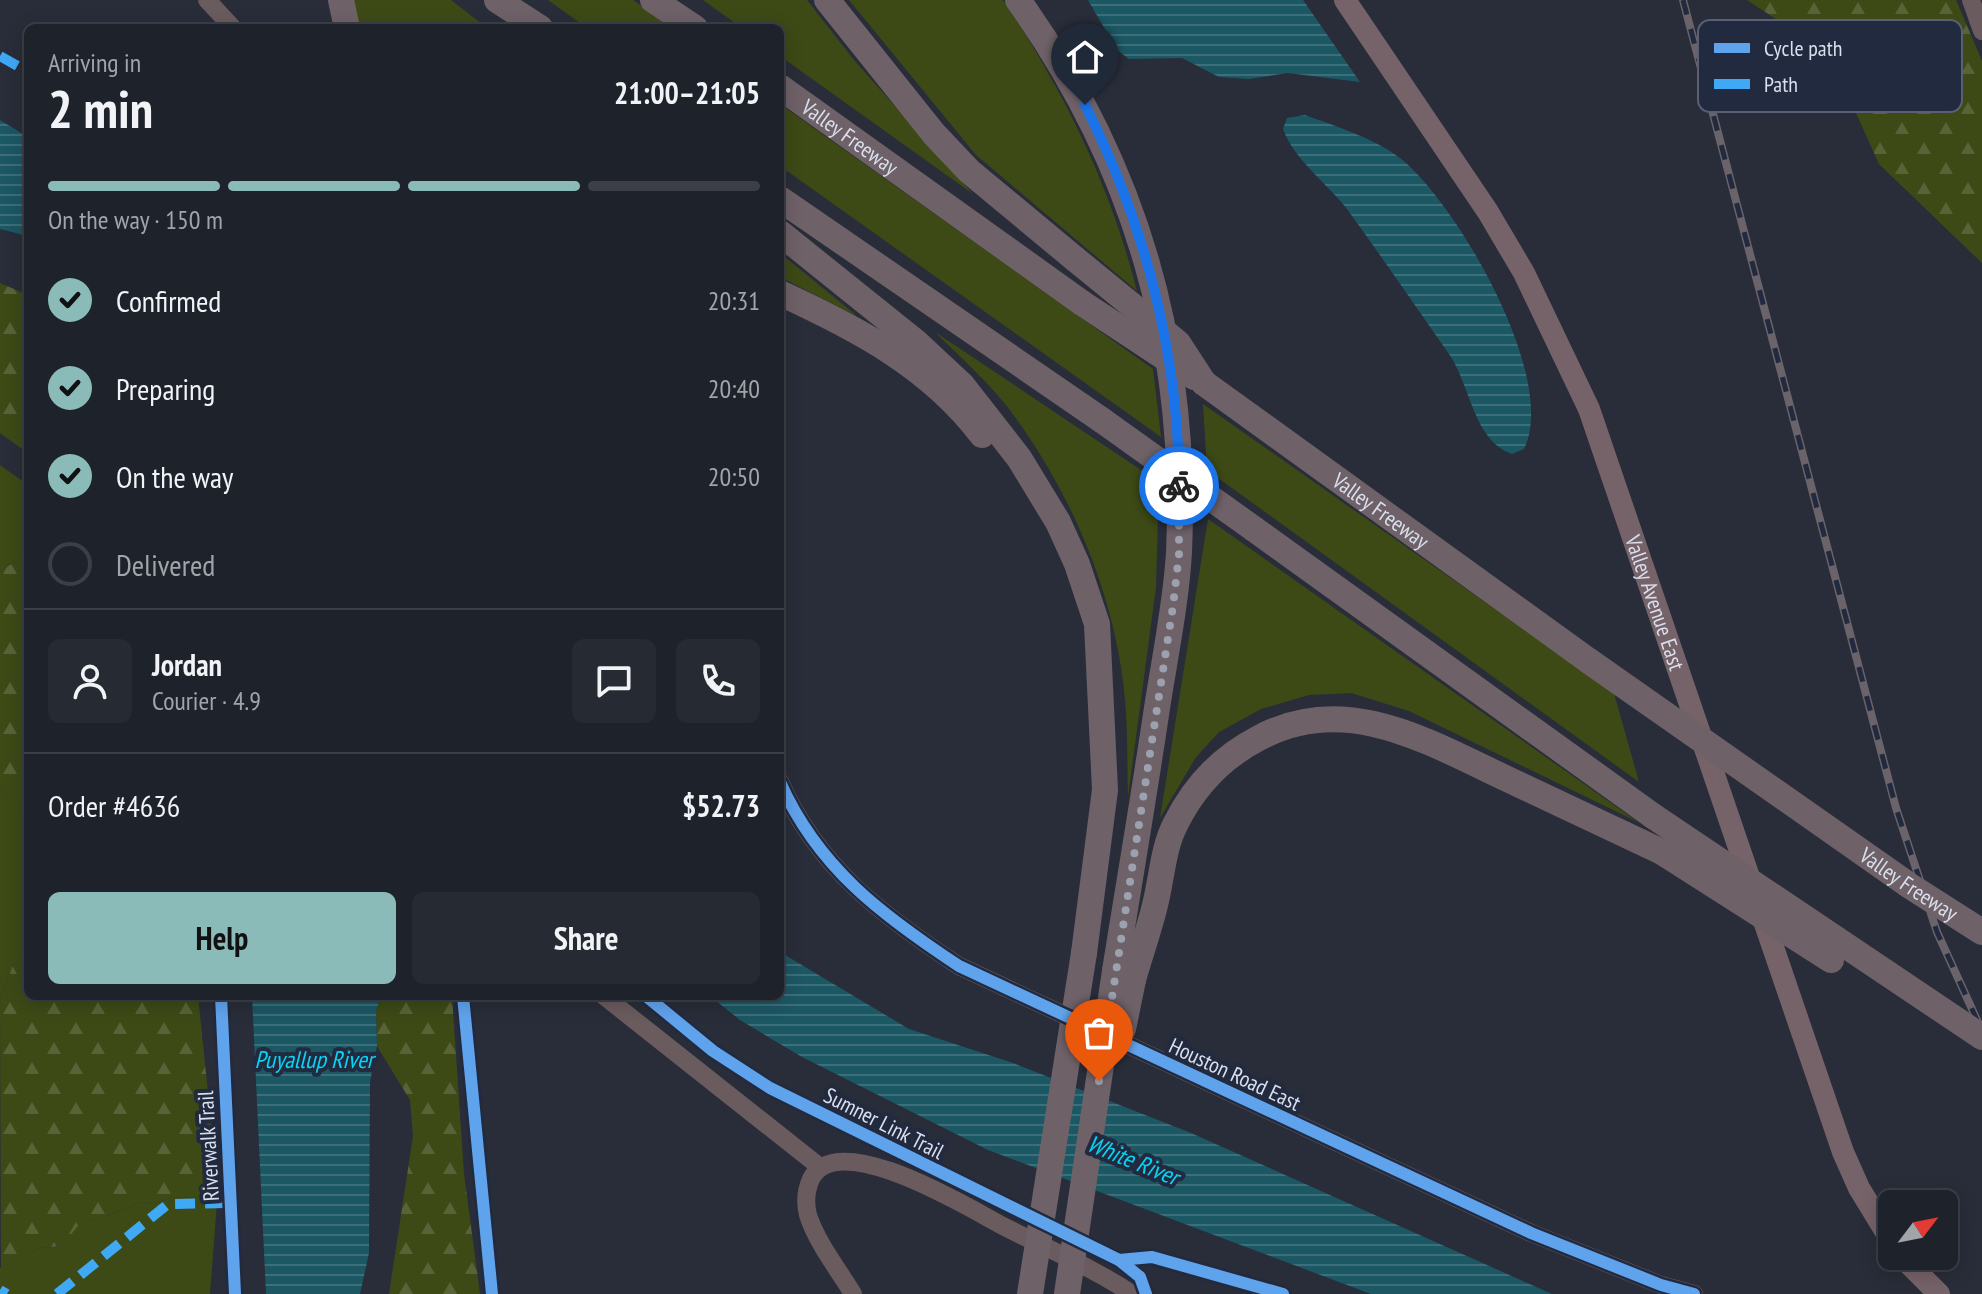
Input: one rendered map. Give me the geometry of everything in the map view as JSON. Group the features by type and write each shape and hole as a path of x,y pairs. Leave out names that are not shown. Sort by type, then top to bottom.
{"highway":[{"path":"341,0 346,24"},
{"path":"494,0 521,24"},
{"path":"494,0 533,24"},
{"path":"653,0 689,24"},
{"path":"827,0 934,134 969,171 1178,343 1204,383"},
{"path":"1018,0 1057,54 1101,136 1139,236 1174,379 1179,554 1115,1067 1089,1156 1067,1294"},
{"name":"Valley Freeway","path":"784,90 1082,303 1204,383 1589,661 1910,886 1982,932"},
{"path":"784,202 1103,421 1653,816 1982,1037"},
{"path":"784,236 917,343 962,385 1019,458 1058,522 1077,564 1097,624 1105,790 1084,953 1030,1294"},
{"path":"784,295 850,327 911,365 941,389 979,431 1025,497 1061,569 1084,629 1089,666 1102,706"},
{"path":"1124,976 1175,823 1208,774 1239,747 1273,730 1309,720 1358,719 1413,734 1662,852 1882,994 1982,1048"}],"main road":[{"name":"Valley Avenue East","path":"1345,0 1517,261 1553,327 1589,409 1843,1152 1878,1220"},
{"path":"1915,1270 1939,1294"}],"street":[{"path":"207,0 229,24"},
{"path":"1971,0 1982,31"},
{"name":"Houston Road East","path":"784,789 820,853 836,871 902,929 959,966 1531,1233 1661,1285 1694,1294"},
{"path":"609,1000 820,1167"},
{"path":"853,1294 817,1234 808,1215 806,1195 810,1181 820,1167 845,1160 875,1164 972,1210 1132,1294"}],"green space":[{"path":"351,0 451,0 482,24 358,24"},
{"path":"548,0 633,0 666,24 581,24"},
{"path":"703,0 807,0 854,60 973,194 784,59 784,24 736,24"},
{"path":"849,0 1003,0 1046,69 1083,140 1113,214 1137,291 976,155"},
{"path":"1747,0 1956,0 1982,61 1982,263 1879,164 1856,112 1962,112 1962,20 1777,20"},
{"path":"784,107 1153,369 1161,437 784,169"},
{"path":"784,256 857,316 784,279"},
{"path":"0,283 24,293 24,450 0,433"},
{"path":"935,332 1159,482 1156,587 1128,797 1126,711 1120,661 1102,587 1089,551 1056,481 1015,417"},
{"path":"1203,404 1614,693 1639,782 1207,470"},
{"path":"0,465 24,482 24,556 0,571"},
{"path":"1208,519 1638,822 1409,711 1351,693 1309,695 1261,709 1219,732 1196,757 1160,818"},
{"path":"24,556 24,813 0,786 0,571"},
{"path":"0,786 24,813 24,953 12,967 0,1001"},
{"path":"24,953 24,1000 198,1000 218,1190 205,1197 170,1198 154,1204 141,1202 99,1219 81,1222 62,1246 40,1248 1,1268 0,1001 12,967"},
{"path":"380,1000 452,1000 464,1174 480,1294 389,1294 413,1136 410,1100 377,1046 376,1011"},
{"path":"218,1190 210,1294 0,1294 0,1268 40,1248 62,1246 80,1222 99,1219 141,1202 154,1204 170,1198 205,1197"}],"water":[{"path":"1088,0 1303,0 1360,82 1288,73 1249,79 1219,77 1182,58 1129,59 1117,50"},
{"path":"1305,115 1354,133 1400,158 1423,180 1448,212 1496,293 1515,337 1527,380 1531,418 1524,449 1512,454 1489,437 1449,354 1347,209 1288,141 1283,129 1287,118"},
{"path":"0,120 24,135 24,235 0,229"},
{"name":"White River","path":"784,954 909,1029 1013,1063 1191,1133 1552,1294 1371,1294 988,1150 802,1057 740,1020 715,1000 784,1000"},
{"name":"Puyallup River","path":"252,1000 380,1000 376,1011 377,1046 370,1082 369,1253 360,1294 266,1294"}],"railway":[{"path":"1683,0 1698,57"},
{"path":"1713,112 1896,808 1937,932 1982,1031"}],"marked path":[{"path":"0,56 24,70"},
{"path":"57,1294 168,1204 231,1203"},
{"path":"0,1290 7,1294"}],"cycle path":[{"path":"784,790 813,840 855,888 904,928 959,966 1531,1233 1661,1285 1694,1294"},
{"name":"Riverwalk Trail","path":"221,1000 235,1294"},
{"path":"463,1000 492,1294"},
{"name":"Sumner Link Trail","path":"651,1000 713,1051 770,1088 1119,1260 1140,1277 1146,1294"},
{"path":"1119,1260 1152,1257 1283,1294"}],"way so far":[{"path":"1099,1081 1173,606 1179,554 1179,486"}],"route":[{"path":"1085,105 1122,187 1163,324 1174,379 1179,486"}]}
